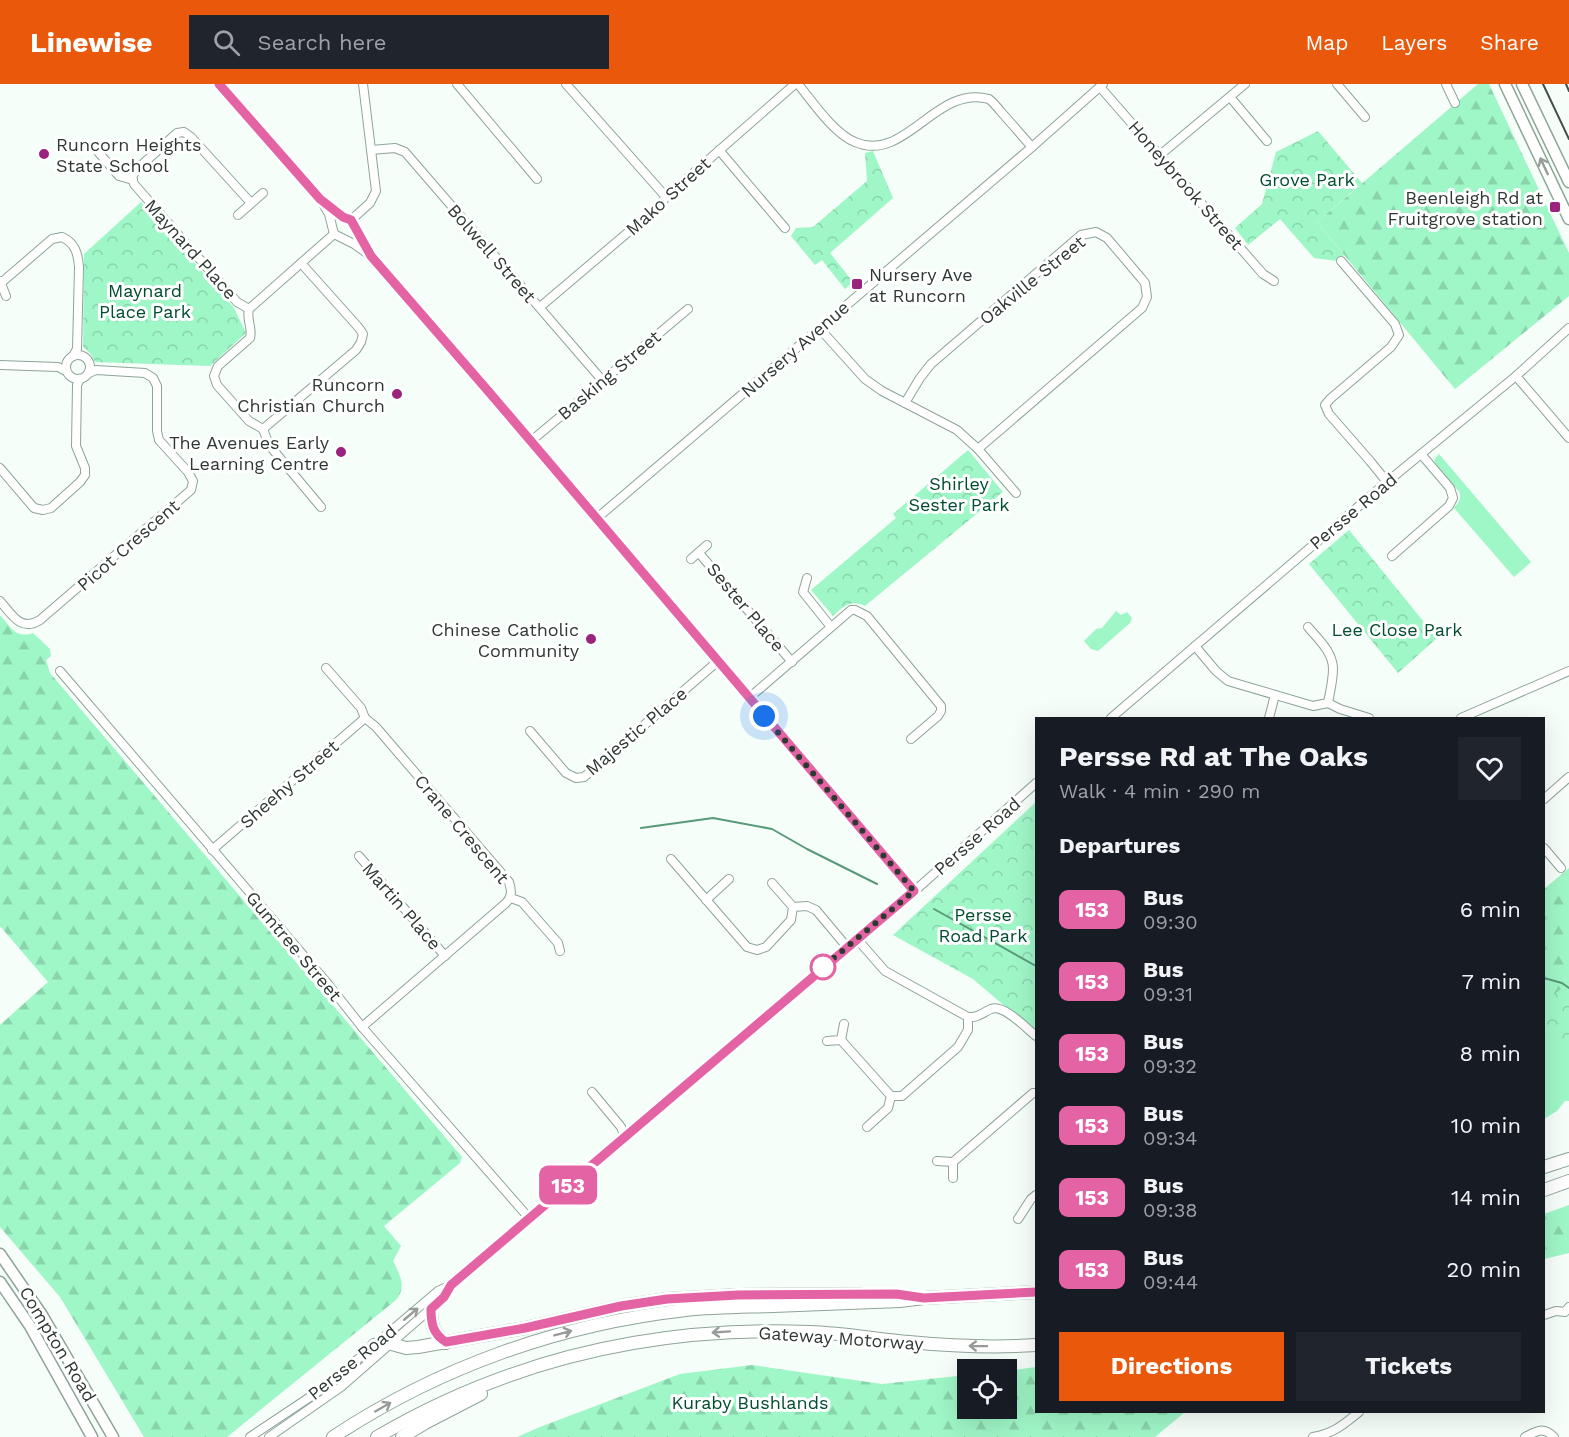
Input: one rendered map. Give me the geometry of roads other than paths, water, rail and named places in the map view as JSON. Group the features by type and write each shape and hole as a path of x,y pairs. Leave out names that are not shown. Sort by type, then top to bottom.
{"highway":[{"path":"1545,1167 1569,1159"},
{"path":"1545,1190 1569,1181"},
{"name":"Gateway Motorway","path":"333,1437 390,1403 455,1371 515,1348 596,1325 688,1310 1035,1292"},
{"path":"374,1345 386,1343 411,1348 667,1299 738,1295 896,1294 924,1298"},
{"path":"431,1309 433,1329 446,1342"},
{"name":"Gateway Motorway","path":"377,1437 435,1406 508,1375 577,1354 675,1336 735,1331 812,1332 949,1345 1035,1345"},
{"path":"402,1437 460,1404 497,1387 508,1375"}],"main road":[{"path":"1505,84 1569,219"},
{"path":"1522,84 1569,182"},
{"name":"Compton Road","path":"0,1254 42,1315 113,1437"},
{"name":"Compton Road","path":"0,1282 30,1326 92,1437"}],"street":[{"path":"219,84 320,199 349,221 371,256 914,891"},
{"path":"336,233 336,219 349,221 370,203 376,191 363,84"},
{"path":"457,84 537,179"},
{"path":"566,84 666,198"},
{"path":"796,84 840,133 856,143 868,145 882,143 895,135 929,106"},
{"name":"Mako Street","path":"540,307 659,206 719,150 796,84"},
{"path":"1160,156 1245,84"},
{"path":"1337,84 1365,117"},
{"path":"1446,84 1455,103"},
{"name":"Nursery Avenue","path":"596,519 1102,85"},
{"name":"Honeybrook Street","path":"1102,85 1160,156 1263,274 1274,281"},
{"path":"963,88 990,99 1032,147"},
{"path":"1230,97 1267,141"},
{"path":"133,180 135,170 177,133 184,132 191,136 251,203"},
{"name":"Bolwell Street","path":"371,150 395,148 405,152 602,380"},
{"path":"719,150 785,228"},
{"name":"Maynard Place","path":"99,153 119,176 133,180 134,184 237,302 249,309"},
{"path":"238,215 263,193"},
{"path":"320,199 336,233 371,256"},
{"path":"321,507 269,445 263,429 249,421 217,385 214,376 218,366 250,338 252,331 248,322 249,309 336,233 350,235 349,221"},
{"name":"Oakville Street","path":"905,403 931,364 1081,235 1096,232 1107,238 1145,283 1147,297 1142,308 978,449"},
{"path":"6,296 0,282 52,239 62,237 68,240 74,245 78,255 77,353"},
{"path":"1341,261 1395,324 1400,335 1391,347 1325,405 1329,414 1387,482"},
{"path":"263,429 356,350 363,334 302,262"},
{"name":"Basking Street","path":"530,442 688,309"},
{"path":"819,328 865,379 882,391 957,430 978,449 1016,494"},
{"name":"Persse Road","path":"1112,717 1387,482 1516,376 1569,328"},
{"path":"63,367 67,360 77,353"},
{"path":"77,353 87,359 91,369 87,376 77,381"},
{"path":"0,365 63,367"},
{"path":"63,367 67,374 77,381"},
{"name":"Picot Crescent","path":"0,601 16,620 32,625 191,490 193,481 188,472 159,440 157,386 153,378 145,373 91,369"},
{"path":"1516,376 1569,438"},
{"path":"0,468 34,508 43,510 51,508 80,482 85,475 85,468 76,446 77,381"},
{"path":"1392,556 1449,506 1453,498 1450,488 1421,454"},
{"name":"Sester Place","path":"691,559 707,545"},
{"name":"Sester Place","path":"699,553 792,662"},
{"path":"807,578 803,592 831,627"},
{"path":"749,698 851,610 855,610 867,616 941,706 941,711 911,739"},
{"path":"1308,627 1332,659 1333,669 1328,703"},
{"path":"1195,646 1216,671 1228,681 1313,706 1328,703 1366,717"},
{"name":"Majestic Place","path":"530,731 566,773 576,778 584,777 718,661"},
{"name":"Crane Crescent","path":"326,668 361,708 365,718 376,727 509,882 511,890 511,898 362,1027"},
{"name":"Gumtree Street","path":"60,671 328,984 362,1027 529,1218"},
{"path":"1463,717 1569,672"},
{"path":"1269,717 1275,695"},
{"name":"Sheehy Street","path":"212,850 365,718"},
{"path":"1545,797 1569,777"},
{"path":"1562,783 1569,792"},
{"name":"Persse Road","path":"250,1437 325,1387 438,1291 451,1285 914,891 1035,784"},
{"path":"1545,849 1561,868"},
{"name":"Martin Place","path":"359,856 445,956"},
{"path":"671,859 747,947 757,950 766,947 791,920 793,907 772,883"},
{"path":"706,900 729,879"},
{"path":"511,898 522,902 558,943 560,951"},
{"path":"793,907 807,906 816,910 847,947"},
{"path":"857,939 885,971 968,1017 974,1018 998,1008 1006,1011 1035,1035"},
{"path":"841,1040 891,1096 902,1096 958,1047 968,1030 968,1017"},
{"path":"841,1040 844,1024"},
{"path":"826,1041 841,1040"},
{"path":"592,1092 621,1127 625,1137"},
{"path":"937,1161 953,1162 1035,1093"},
{"path":"867,1127 888,1108 891,1096"},
{"path":"953,1162 953,1178"},
{"path":"1018,1220 1035,1196"},
{"name":"Persse Road","path":"269,1437 333,1394 393,1344 444,1297 451,1285"},
{"path":"1545,1315 1556,1311 1568,1312"},
{"path":"1313,1437 1335,1431 1358,1413"},
{"path":"1525,1437 1538,1430 1547,1431 1554,1437"}],"waterway":[{"path":"641,828 713,818 772,829 877,884"},
{"path":"934,909 1035,965"},
{"path":"1545,978 1562,983 1569,988"}],"railway":[{"path":"1543,84 1569,139"},
{"path":"1566,84 1569,91"}],"place":[{"name":"Runcorn Heights State School","path":"44,154"},
{"name":"Beenleigh Rd at Fruitgrove station","path":"1555,207"},
{"name":"Nursery Ave at Runcorn","path":"857,284"},
{"name":"Runcorn Christian Church","path":"397,394"},
{"name":"The Avenues Early Learning Centre","path":"341,452"},
{"name":"Chinese Catholic Community","path":"591,639"}],"park label":[{"name":"Grove Park","path":"1307,179"},
{"name":"Maynard Place Park","path":"145,300"},
{"name":"Shirley Sester Park","path":"959,493"},
{"name":"Lee Close Park","path":"1397,629"},
{"name":"Persse Road Park","path":"983,924"},
{"name":"Kuraby Bushlands","path":"750,1402"}]}
